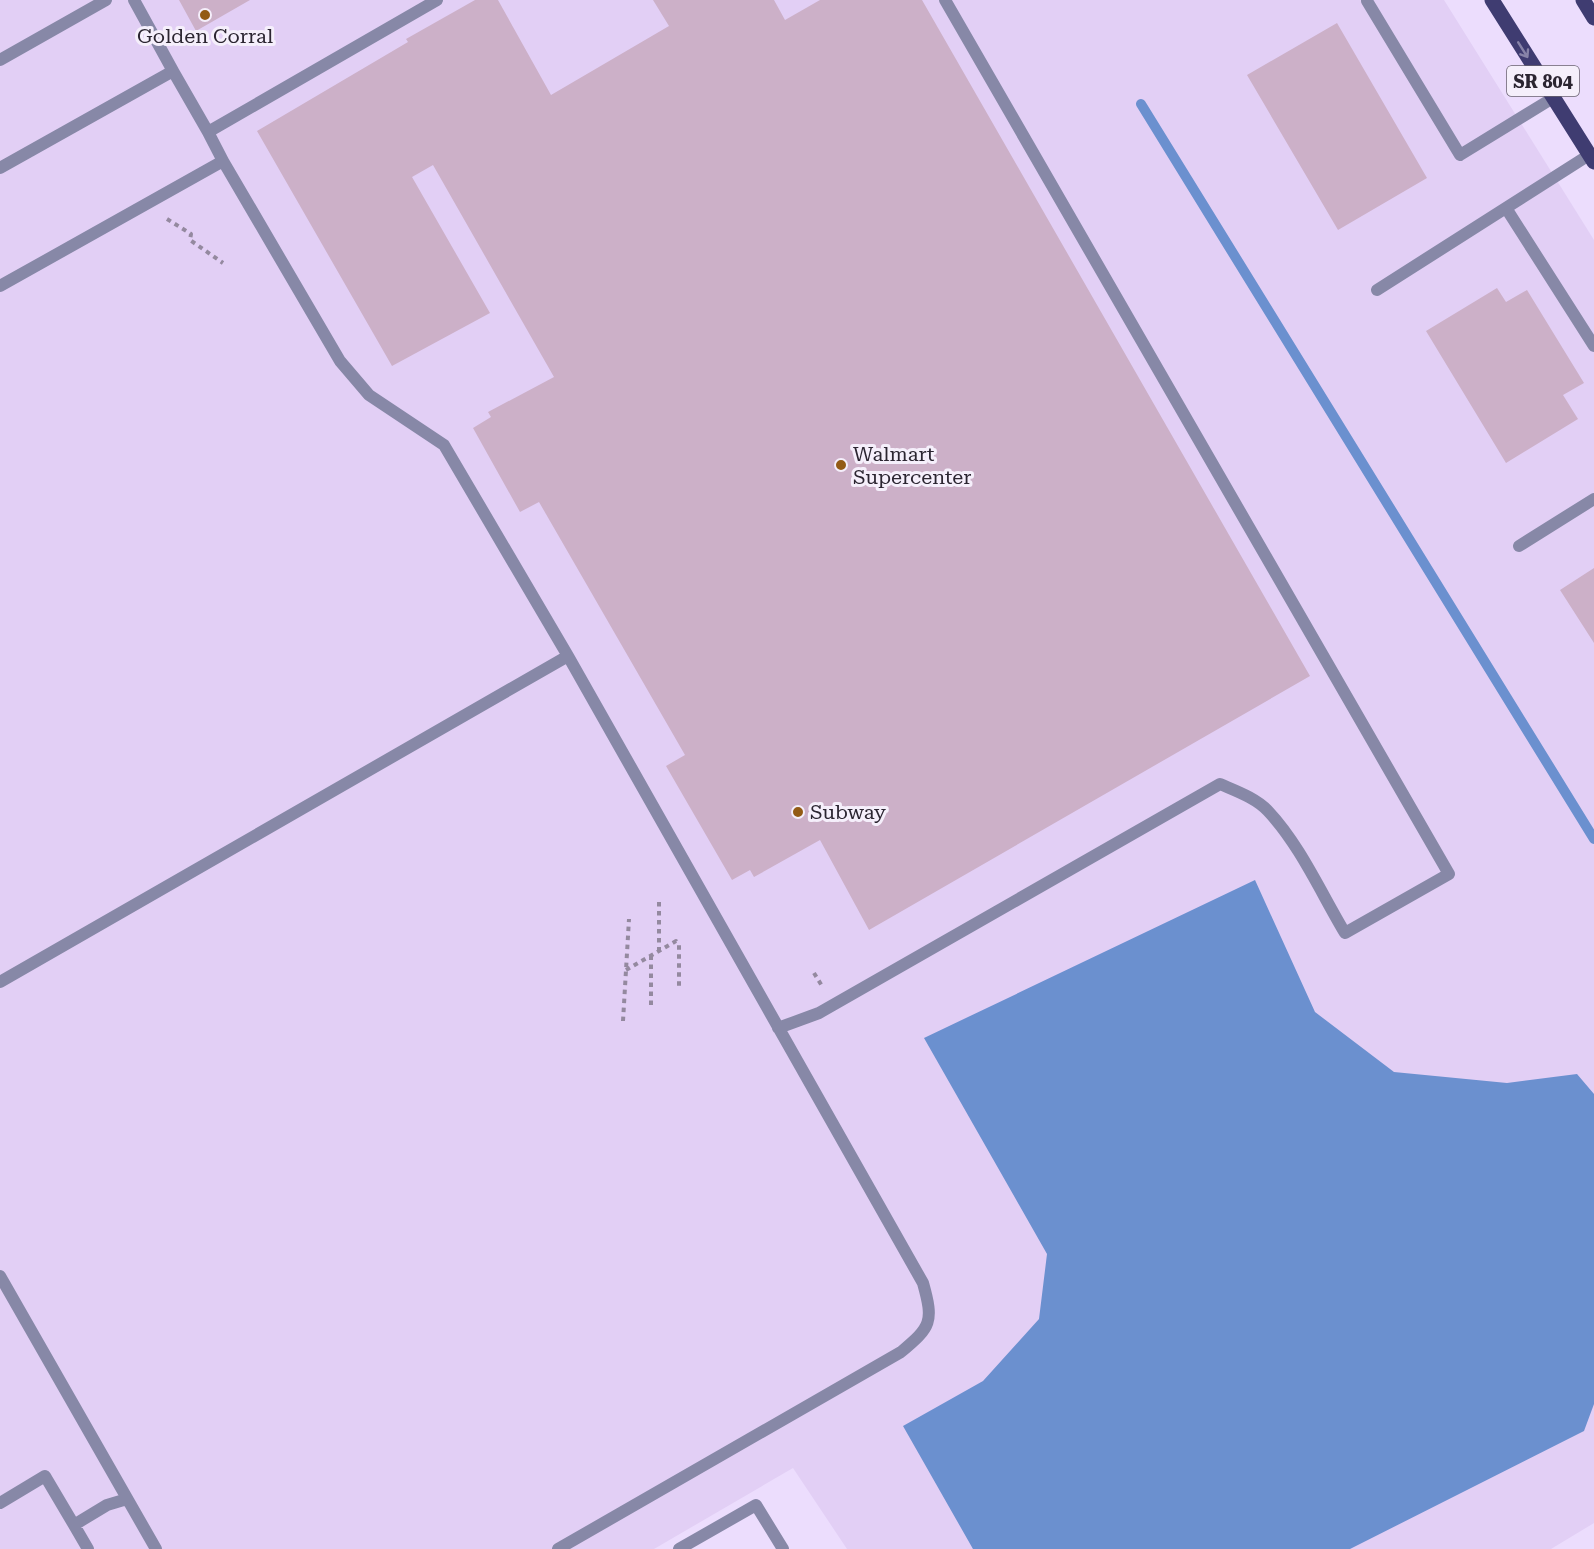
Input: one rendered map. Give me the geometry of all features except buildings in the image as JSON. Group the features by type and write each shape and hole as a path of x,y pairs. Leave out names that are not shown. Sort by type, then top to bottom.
{"main road":[{"name":"SR 804","path":"1492,0 1592,159"},
{"path":"1583,0 1594,18"}],"lane":[{"path":"0,60 106,0"},
{"path":"134,0 224,160 350,375 369,395 444,445 568,656 923,1283 930,1309 924,1333 901,1352 558,1549"},
{"path":"208,132 437,0"},
{"path":"778,1028 819,1013 1220,784 1244,794 1267,809 1287,835 1345,933 1449,874 945,0"},
{"path":"1367,1 1460,155 1553,98"},
{"path":"0,168 173,71"},
{"path":"1377,290 1506,208 1592,159"},
{"path":"0,286 224,160"},
{"path":"1506,208 1594,346"},
{"path":"1519,546 1594,499"},
{"path":"0,982 568,656"},
{"path":"1,1283 156,1549"},
{"path":"0,1503 45,1476 88,1549"},
{"path":"74,1525 107,1505 127,1499"},
{"path":"679,1549 756,1505 783,1549"}],"path":[{"path":"164,217 193,233 190,240 223,263"},
{"path":"659,902 659,951"},
{"path":"623,1021 629,919"},
{"path":"626,969 676,941 679,945 679,989"},
{"path":"651,955 651,1005"}],"shaded area":[{"path":"0,0 1444,0 1594,240 1594,1523 1551,1549 847,1549 793,1468 654,1549 0,1549"}],"water":[{"path":"1255,880 1315,1012 1394,1072 1507,1083 1577,1074 1594,1094 1594,1404 1584,1431 1350,1549 973,1549 903,1426 983,1381 1039,1319 1047,1254 924,1038"}],"waterway":[{"path":"1141,104 1594,839"}],"place":[{"name":"Golden Corral","path":"205,15"},
{"name":"Walmart Supercenter","path":"841,465"},
{"name":"Subway","path":"798,812"}]}
